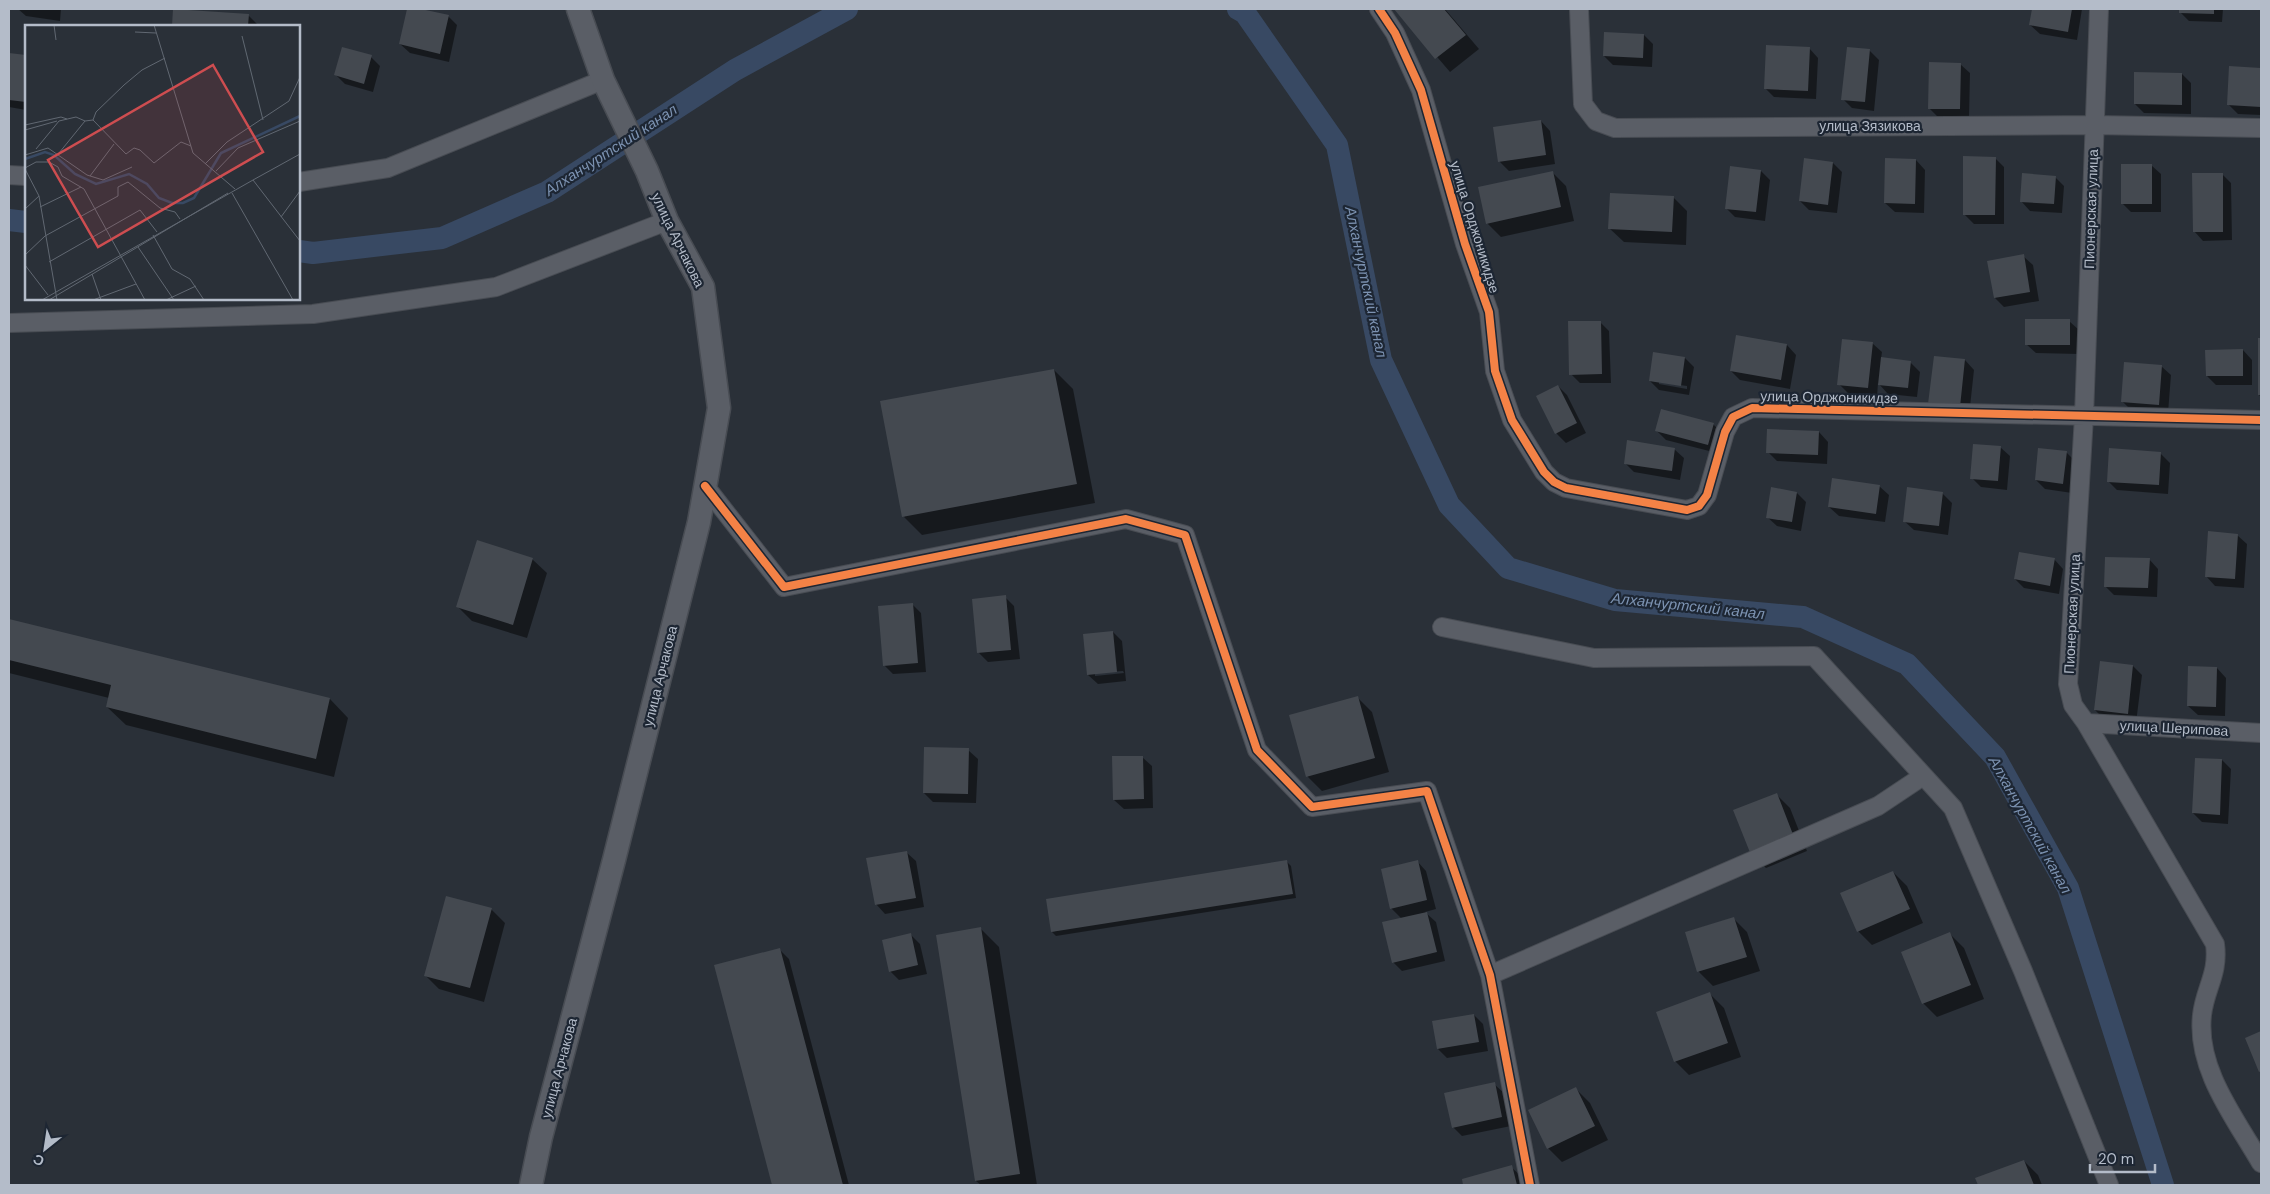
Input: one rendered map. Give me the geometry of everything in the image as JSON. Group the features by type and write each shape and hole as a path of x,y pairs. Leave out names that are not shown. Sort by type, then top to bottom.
{"street":[{"path":"300,182 388,168 603,80 578,9"},
{"name":"улица Орджоникидзе","path":"1379,9 1395,33 1421,90 1465,244 1489,312 1495,371 1512,420 1544,472 1554,482 1566,488 1686,510 1699,506 1707,495 1725,432 1734,417 1752,408 2261,420"},
{"name":"улица Зязикова","path":"1579,9 1583,104 1596,121 1615,128 2094,125 2261,128"},
{"name":"Пионерская улица","path":"2099,9 2084,416 2068,684 2073,705 2086,723 2215,944 2217,959 2202,1013 2200,1037 2206,1062 2261,1163"},
{"name":"улица Арчакова","path":"531,1185 541,1137 614,860 689,559 719,408 703,287 667,221 647,172 603,80"},
{"path":"9,175 25,176"},
{"path":"9,323 313,314 496,287 667,221"},
{"path":"705,486 784,587 1126,519 1185,535 1257,750 1312,807 1427,791 1490,975 1530,1185"},
{"path":"1442,627 1594,658 1814,656 1953,808 2023,971 2109,1185"},
{"name":"улица Шерипова","path":"2086,723 2261,733"},
{"path":"1490,975 1878,806 1923,776"}],"building":[{"path":"173,9 249,14 248,25 172,25"},
{"path":"407,9 421,9 449,15 440,54 399,44"},
{"path":"1394,9 1444,9 1466,35 1435,59"},
{"path":"2032,9 2072,9 2068,32 2029,25"},
{"path":"2179,9 2214,9 2214,14 2179,13"},
{"path":"1604,32 1644,34 1643,58 1603,56"},
{"path":"1766,45 1810,47 1808,91 1764,89"},
{"path":"342,47 372,55 364,84 334,75"},
{"path":"1847,47 1870,49 1865,102 1841,100"},
{"path":"9,53 25,55 25,102 9,100"},
{"path":"1929,62 1961,63 1960,109 1928,109"},
{"path":"2229,66 2261,68 2261,107 2227,105"},
{"path":"2134,72 2182,73 2182,105 2134,104"},
{"path":"1541,120 1546,155 1498,162 1493,127"},
{"path":"1963,156 1996,157 1995,215 1963,215"},
{"path":"1804,158 1833,162 1828,205 1799,201"},
{"path":"1885,158 1916,159 1915,204 1884,203"},
{"path":"2121,164 2152,164 2152,204 2121,204"},
{"path":"1730,166 1761,170 1756,212 1725,209"},
{"path":"1553,171 1561,207 1486,224 1478,187"},
{"path":"2022,173 2056,176 2054,204 2020,202"},
{"path":"2192,173 2223,173 2223,232 2193,232"},
{"path":"1610,193 1674,196 1672,232 1608,229"},
{"path":"2024,254 2030,292 1994,298 1987,261"},
{"path":"2025,319 2070,319 2070,345 2025,345"},
{"path":"1568,321 1601,321 1602,374 1569,375"},
{"path":"1736,335 1787,344 1781,380 1730,371"},
{"path":"2258,338 2261,338 2261,395 2258,395"},
{"path":"1842,339 1873,342 1868,388 1837,385"},
{"path":"2243,349 2243,376 2206,376 2205,350"},
{"path":"1653,352 1685,357 1681,386 1649,381"},
{"path":"1934,356 1965,359 1960,407 1928,404"},
{"path":"1881,357 1911,361 1908,388 1878,385"},
{"path":"2124,362 2162,365 2159,405 2121,402"},
{"path":"1054,369 1077,484 902,517 880,401"},
{"path":"1558,385 1577,423 1555,434 1536,396"},
{"path":"1661,409 1714,423 1708,445 1655,431"},
{"path":"1767,429 1819,431 1818,455 1766,453"},
{"path":"1627,440 1675,448 1672,471 1624,464"},
{"path":"1973,444 2001,446 1998,481 1970,479"},
{"path":"2038,448 2067,451 2063,484 2035,480"},
{"path":"2109,448 2161,452 2159,485 2107,482"},
{"path":"1832,478 1880,485 1876,514 1828,507"},
{"path":"1771,487 1797,492 1792,522 1766,518"},
{"path":"1907,487 1943,492 1939,526 1903,522"},
{"path":"2208,531 2238,534 2235,579 2205,577"},
{"path":"477,540 533,558 513,625 456,607"},
{"path":"2019,552 2055,558 2050,586 2014,579"},
{"path":"2105,557 2150,558 2148,588 2104,587"},
{"path":"1006,595 1011,650 977,653 972,599"},
{"path":"913,603 918,663 883,666 878,606"},
{"path":"9,619 330,698 316,759 106,707 111,685 9,660"},
{"path":"1113,631 1117,672 1087,675 1083,634"},
{"path":"2100,661 2133,665 2128,714 2094,710"},
{"path":"2188,666 2217,667 2216,707 2187,706"},
{"path":"1358,696 1375,758 1306,777 1289,715"},
{"path":"924,747 969,748 968,794 923,793"},
{"path":"1112,756 1143,756 1144,799 1113,800"},
{"path":"2195,758 2222,759 2220,815 2192,813"},
{"path":"1777,793 1794,837 1751,855 1733,810"},
{"path":"907,851 916,898 875,905 866,858"},
{"path":"1287,860 1293,894 1051,932 1046,899"},
{"path":"1418,860 1427,900 1390,909 1381,869"},
{"path":"1893,871 1910,909 1857,932 1840,893"},
{"path":"446,896 492,908 470,988 424,976"},
{"path":"1427,912 1437,952 1392,963 1382,922"},
{"path":"1734,917 1747,957 1697,972 1685,932"},
{"path":"981,927 1020,1174 975,1181 936,935"},
{"path":"1950,932 1971,985 1922,1004 1901,952"},
{"path":"911,933 918,965 889,972 882,940"},
{"path":"780,948 843,1185 772,1185 714,965"},
{"path":"1710,992 1728,1043 1674,1062 1656,1012"},
{"path":"1474,1014 1479,1042 1437,1049 1432,1021"},
{"path":"2261,1031 2261,1071 2259,1072 2245,1038"},
{"path":"1495,1082 1502,1117 1452,1128 1444,1093"},
{"path":"1576,1087 1595,1126 1547,1149 1528,1110"},
{"path":"2024,1160 2034,1185 1978,1185 1975,1178"},
{"path":"1512,1165 1517,1185 1463,1185 1462,1179"}],"waterway":[{"name":"Алханчуртский канал","path":"300,251 313,253 442,238 547,192 735,70 847,9"},
{"name":"Алханчуртский канал","path":"1238,9 1245,13 1337,145 1381,360 1449,505 1508,568 1615,600 1803,617 1907,664 1995,757 2068,888 2163,1185"},
{"name":"Алханчуртский канал","path":"9,220 25,222"}],"cycle path":[{"path":"1379,9 1395,33 1421,90 1465,244 1489,312 1495,371 1512,420 1544,472 1554,482 1566,488 1687,510 1699,506 1707,495 1725,432 1733,417 1752,408 2261,420"},
{"path":"705,486 784,587 1126,519 1185,535 1257,750 1312,807 1427,791 1490,975 1530,1185"}]}
